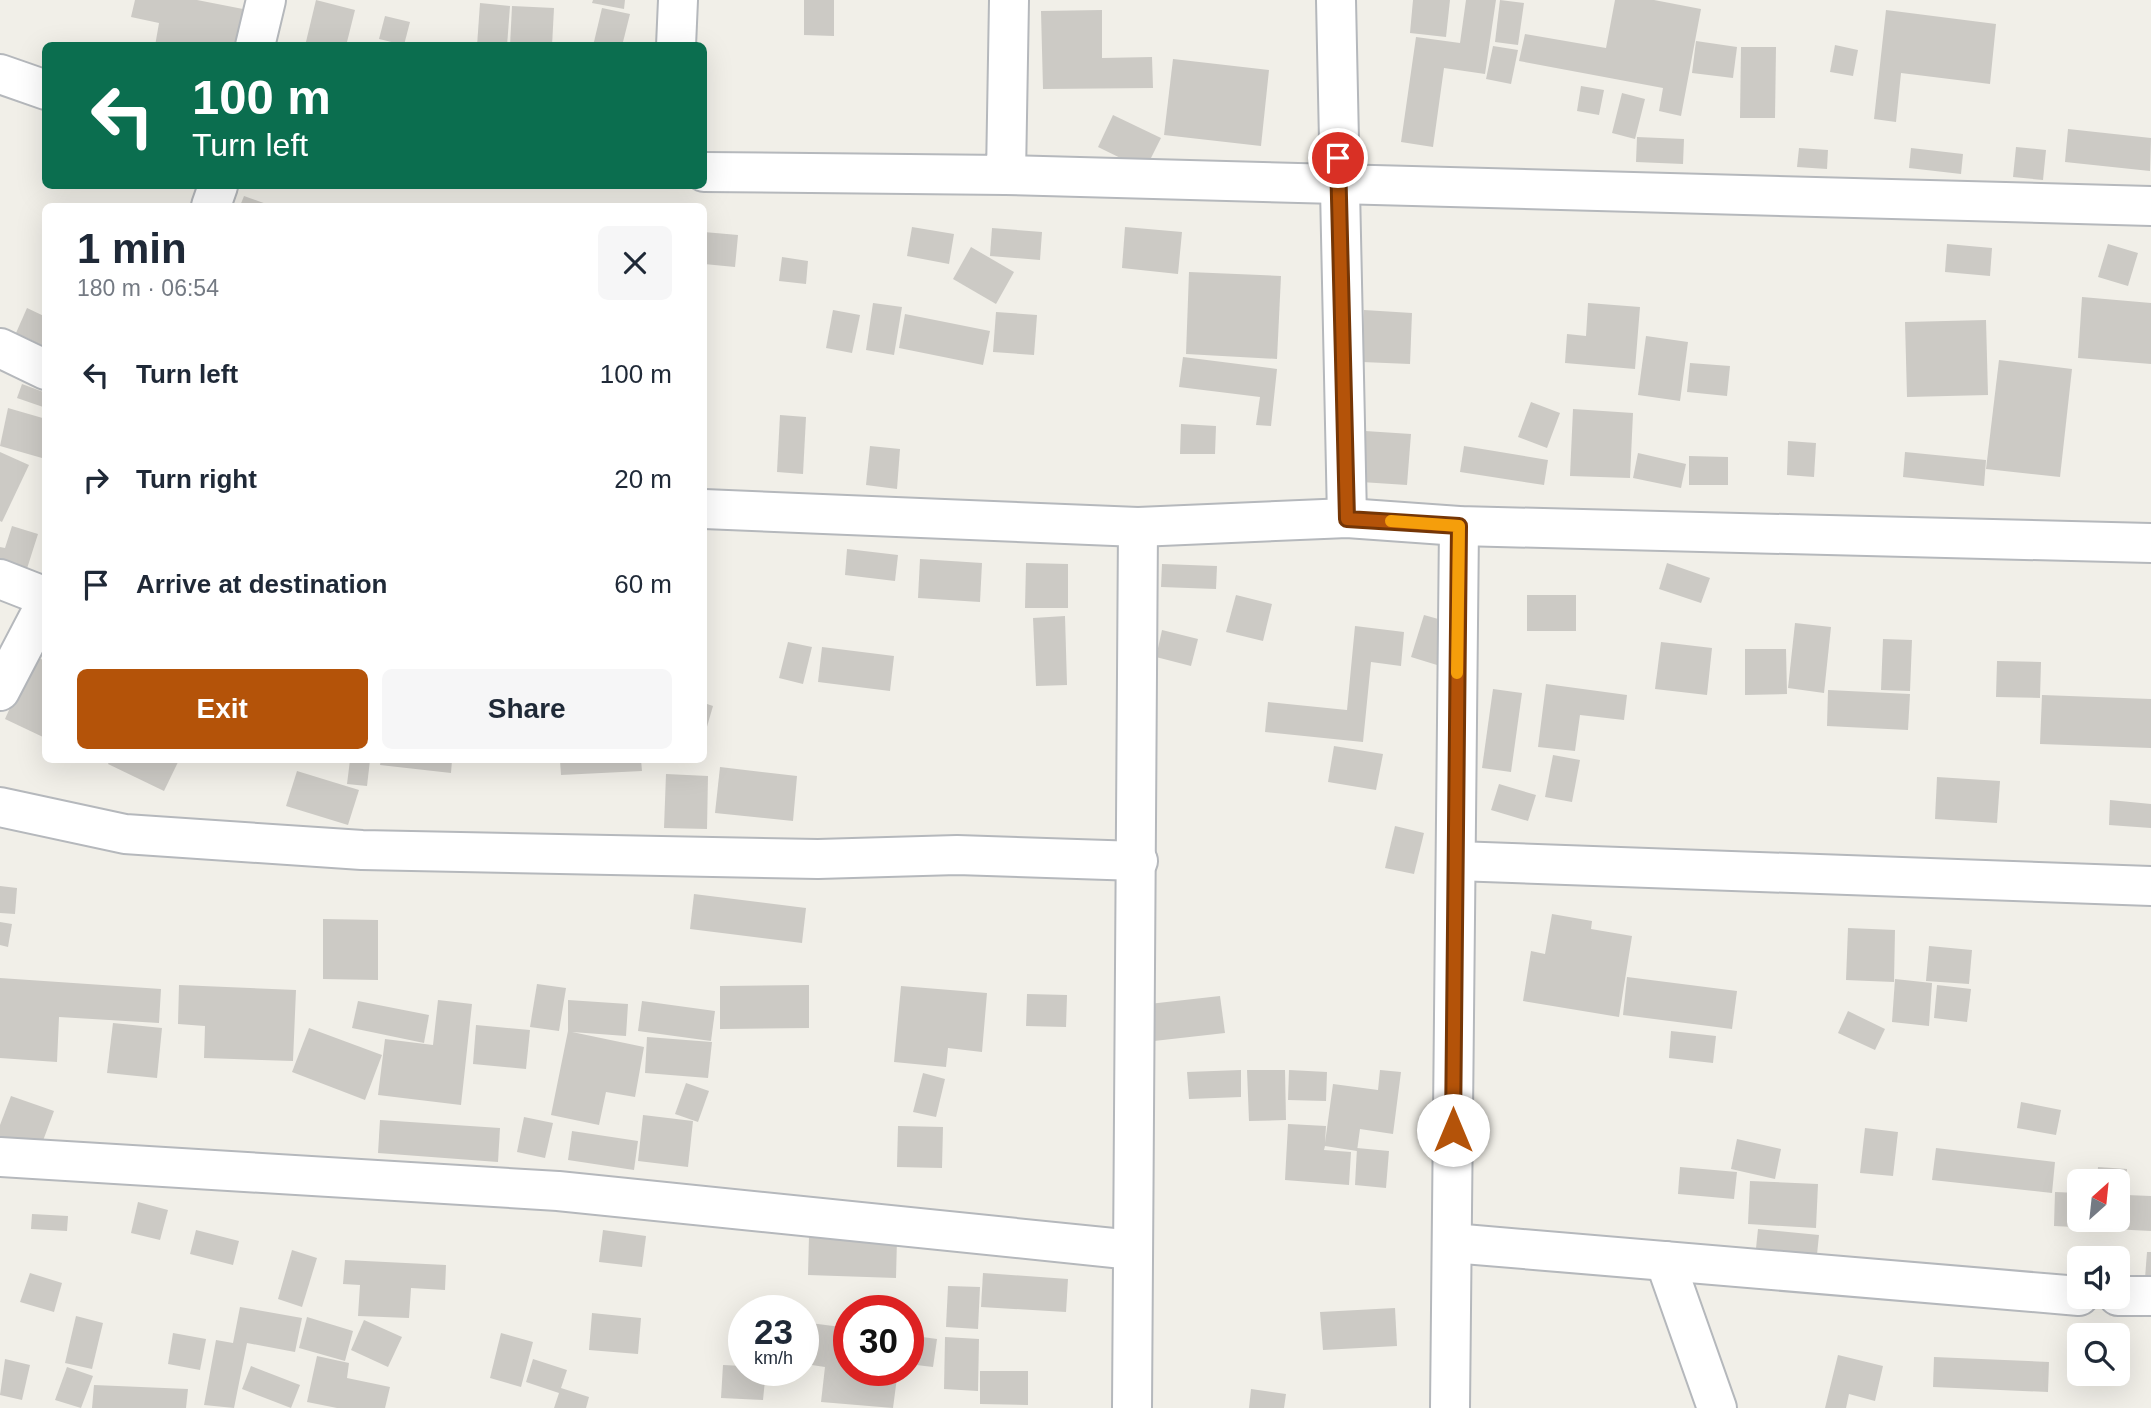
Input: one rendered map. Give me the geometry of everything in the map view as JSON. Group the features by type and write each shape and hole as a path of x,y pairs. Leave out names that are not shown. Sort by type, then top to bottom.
{"street":[{"path":"256,42 266,0"},
{"path":"676,42 678,0"},
{"path":"1006,175 1009,0"},
{"path":"1336,0 1347,519"},
{"path":"0,74 42,89"},
{"path":"707,172 1006,175 2151,206"},
{"path":"0,348 42,368"},
{"path":"707,509 1138,527 1347,519 1459,526 2151,543"},
{"path":"1450,1408 1459,526"},
{"path":"1132,1408 1138,861 1138,527"},
{"path":"0,579 42,595"},
{"path":"0,691 42,611"},
{"path":"0,807 125,834 362,850 818,859 957,855 1138,861"},
{"path":"1456,861 2151,886"},
{"path":"0,1157 558,1191 1133,1250"},
{"path":"1452,1243 2067,1295"},
{"path":"1665,1261 1717,1408"},
{"path":"2130,1296 2151,1296"}],"building":[{"path":"135,0 197,0 243,9 237,42 156,42 159,23 131,17"},
{"path":"316,0 355,10 347,42 306,42"},
{"path":"593,0 625,0 624,9 592,3"},
{"path":"804,0 834,0 834,36 804,35"},
{"path":"1413,0 1450,0 1446,37 1410,33"},
{"path":"1466,0 1496,0 1485,74 1444,68 1433,147 1401,142 1416,37 1460,43"},
{"path":"1500,0 1524,3 1518,45 1495,42"},
{"path":"1615,0 1654,0 1701,9 1681,116 1659,111 1663,88 1519,61 1525,34 1606,48"},
{"path":"480,3 510,6 507,42 477,42"},
{"path":"512,6 554,8 552,42 510,42"},
{"path":"602,8 630,14 623,42 594,42"},
{"path":"1102,10 1102,58 1152,57 1153,88 1043,89 1041,11"},
{"path":"1886,10 1996,24 1990,84 1901,73 1896,122 1874,119"},
{"path":"385,16 410,22 405,42 379,39"},
{"path":"1696,41 1737,47 1733,78 1692,73"},
{"path":"1835,45 1858,50 1853,76 1830,72"},
{"path":"1493,46 1518,50 1511,84 1486,79"},
{"path":"1741,47 1776,47 1775,118 1740,118"},
{"path":"1173,59 1269,70 1261,146 1164,135"},
{"path":"1581,86 1604,90 1599,115 1577,111"},
{"path":"1622,93 1645,99 1635,139 1612,133"},
{"path":"1113,115 1161,138 1145,170 1098,147"},
{"path":"2068,129 2151,138 2150,171 2065,162"},
{"path":"1637,137 1684,139 1683,164 1636,162"},
{"path":"2016,147 2046,150 2043,180 2013,177"},
{"path":"1799,148 1828,150 1827,169 1797,167"},
{"path":"1911,148 1963,154 1961,174 1909,168"},
{"path":"244,196 264,203 241,203"},
{"path":"912,227 954,234 949,264 907,256"},
{"path":"1125,227 1182,232 1178,274 1122,268"},
{"path":"992,228 1042,232 1040,260 990,256"},
{"path":"707,232 738,235 735,267 707,264"},
{"path":"1947,244 1992,248 1990,276 1945,272"},
{"path":"2108,244 2138,253 2128,286 2098,277"},
{"path":"971,247 1014,272 996,304 953,279"},
{"path":"782,257 808,261 806,284 779,281"},
{"path":"1189,272 1281,276 1277,359 1186,354"},
{"path":"2082,297 2151,303 2151,364 2078,358"},
{"path":"873,303 902,307 894,355 866,350"},
{"path":"1588,303 1640,307 1635,369 1565,363 1567,334 1586,336"},
{"path":"27,308 42,315 42,345 16,333"},
{"path":"833,310 860,315 852,353 826,348"},
{"path":"1364,310 1412,313 1410,364 1362,362"},
{"path":"996,312 1037,315 1034,355 993,352"},
{"path":"905,314 990,331 983,365 899,348"},
{"path":"1986,320 1988,395 1907,397 1905,322"},
{"path":"1646,336 1688,342 1680,401 1638,395"},
{"path":"1183,357 1277,369 1271,426 1256,425 1260,397 1179,387"},
{"path":"1999,360 2072,369 2060,477 1986,469"},
{"path":"1690,363 1730,366 1727,396 1687,392"},
{"path":"22,384 42,392 42,407 17,398"},
{"path":"1531,402 1560,413 1547,448 1518,437"},
{"path":"8,408 42,418 42,458 0,446"},
{"path":"1573,409 1633,413 1630,478 1570,476"},
{"path":"780,415 806,417 803,474 777,472"},
{"path":"1181,424 1216,426 1215,454 1180,454"},
{"path":"1365,431 1411,434 1407,485 1361,482"},
{"path":"1788,441 1816,443 1814,477 1787,475"},
{"path":"870,446 900,449 897,489 866,485"},
{"path":"1464,446 1548,460 1544,485 1460,472"},
{"path":"0,452 29,465 2,522 0,521"},
{"path":"1905,452 1986,460 1984,486 1903,477"},
{"path":"1638,453 1686,464 1681,488 1633,478"},
{"path":"1689,456 1728,457 1728,485 1689,485"},
{"path":"12,526 38,534 24,578 0,571 0,547 5,548"},
{"path":"847,549 898,555 895,581 845,575"},
{"path":"920,559 982,563 980,602 918,598"},
{"path":"1026,563 1068,564 1068,608 1025,608"},
{"path":"1667,563 1710,578 1701,603 1659,589"},
{"path":"1162,564 1217,566 1216,589 1161,587"},
{"path":"1236,595 1272,604 1263,641 1226,632"},
{"path":"1527,595 1576,595 1576,631 1527,631"},
{"path":"1424,615 1449,622 1437,665 1411,657"},
{"path":"1065,616 1067,685 1036,686 1033,618"},
{"path":"1795,623 1831,627 1824,693 1788,688"},
{"path":"1355,626 1404,632 1401,666 1371,662 1363,742 1265,732 1268,702 1347,710"},
{"path":"1162,630 1198,639 1191,666 1156,657"},
{"path":"1883,639 1912,640 1910,691 1881,690"},
{"path":"788,642 812,647 803,684 779,678"},
{"path":"1661,642 1712,648 1707,695 1655,689"},
{"path":"822,647 894,656 890,691 818,682"},
{"path":"1745,649 1786,649 1787,694 1745,695"},
{"path":"33,656 42,659 42,737 5,719"},
{"path":"1997,661 2041,662 2040,698 1996,697"},
{"path":"1546,684 1627,695 1624,720 1580,715 1575,751 1538,747"},
{"path":"1493,689 1522,693 1511,772 1482,768"},
{"path":"1828,690 1910,694 1908,730 1827,726"},
{"path":"2042,695 2151,699 2151,748 2040,744"},
{"path":"707,704 713,706 707,727"},
{"path":"1334,746 1383,754 1376,790 1328,782"},
{"path":"1553,755 1580,760 1572,802 1545,797"},
{"path":"108,763 178,763 164,791"},
{"path":"350,763 370,763 367,786 347,784"},
{"path":"380,763 452,763 451,773"},
{"path":"560,763 641,763 642,771 561,775"},
{"path":"720,767 797,776 793,821 715,813"},
{"path":"297,771 359,790 348,825 286,806"},
{"path":"666,774 708,776 707,829 664,828"},
{"path":"1937,777 2000,781 1997,823 1935,819"},
{"path":"1499,784 1536,795 1528,821 1491,810"},
{"path":"2110,800 2151,804 2151,828 2109,825"},
{"path":"1395,826 1424,833 1414,874 1385,868"},
{"path":"0,886 17,888 15,914 0,913"},
{"path":"694,894 806,908 802,943 690,929"},
{"path":"1552,914 1592,921 1591,929 1632,936 1619,1017 1523,1001 1531,951 1545,954"},
{"path":"323,919 378,920 378,980 323,979"},
{"path":"0,922 12,924 8,947 0,945"},
{"path":"1848,928 1895,930 1894,982 1846,980"},
{"path":"1929,946 1972,950 1969,984 1926,981"},
{"path":"1627,977 1737,991 1732,1029 1623,1015"},
{"path":"0,978 161,989 159,1023 59,1017 57,1062 0,1058"},
{"path":"1895,979 1932,983 1929,1026 1892,1022"},
{"path":"537,984 566,988 559,1031 530,1027"},
{"path":"179,985 296,990 293,1061 204,1058 205,1026 178,1024"},
{"path":"809,985 809,1028 720,1029 720,986"},
{"path":"1937,985 1971,989 1967,1022 1934,1018"},
{"path":"901,986 987,993 982,1052 948,1048 946,1067 894,1062"},
{"path":"1027,994 1067,995 1066,1027 1026,1026"},
{"path":"1220,996 1225,1033 1154,1041 1149,1004"},
{"path":"438,1000 472,1004 461,1105 378,1095 385,1039 433,1045"},
{"path":"568,1000 628,1004 626,1036 572,1032 644,1047 635,1097 606,1092 599,1125 551,1115 568,1031"},
{"path":"358,1001 429,1015 424,1043 352,1028"},
{"path":"642,1001 715,1011 711,1041 638,1031"},
{"path":"1848,1011 1885,1029 1875,1050 1838,1033"},
{"path":"113,1023 162,1028 157,1078 107,1073"},
{"path":"476,1025 530,1030 526,1069 473,1064"},
{"path":"309,1028 382,1055 365,1100 292,1072"},
{"path":"1671,1031 1716,1036 1713,1063 1669,1058"},
{"path":"647,1037 712,1042 708,1078 645,1073"},
{"path":"1241,1070 1241,1097 1189,1099 1187,1072"},
{"path":"1247,1070 1285,1070 1286,1120 1249,1121"},
{"path":"1289,1070 1327,1072 1326,1101 1288,1100"},
{"path":"1380,1070 1401,1072 1393,1134 1360,1129 1357,1151 1325,1146 1324,1150 1351,1152 1349,1185 1285,1180 1288,1124 1326,1126 1325,1143 1333,1084 1378,1090"},
{"path":"923,1073 945,1079 936,1117 913,1112"},
{"path":"686,1083 709,1091 698,1122 675,1114"},
{"path":"11,1096 54,1111 37,1157 0,1143 0,1125"},
{"path":"2021,1102 2061,1110 2056,1135 2017,1128"},
{"path":"643,1115 693,1121 688,1167 638,1161"},
{"path":"524,1117 553,1123 545,1158 517,1152"},
{"path":"380,1120 500,1128 498,1162 378,1153"},
{"path":"898,1126 943,1127 942,1168 897,1167"},
{"path":"1865,1128 1898,1132 1893,1176 1860,1173"},
{"path":"572,1131 638,1141 634,1170 568,1160"},
{"path":"1737,1139 1781,1149 1775,1179 1731,1169"},
{"path":"1357,1148 1389,1151 1386,1188 1355,1185"},
{"path":"1936,1148 2055,1162 2052,1193 1932,1180"},
{"path":"1680,1167 1737,1172 1734,1199 1678,1194"},
{"path":"1750,1181 1818,1184 1816,1228 1748,1224"},
{"path":"2055,1192 2067,1192 2067,1227 2054,1226"},
{"path":"2130,1195 2151,1196 2151,1231 2130,1230"},
{"path":"138,1202 168,1210 160,1240 131,1233"},
{"path":"32,1214 68,1216 67,1231 31,1229"},
{"path":"1758,1229 1819,1235 1816,1264 1755,1258"},
{"path":"196,1230 239,1241 233,1265 190,1254"},
{"path":"603,1230 646,1236 642,1267 599,1262"},
{"path":"809,1236 897,1239 896,1278 808,1275"},
{"path":"292,1250 317,1258 302,1307 278,1299"},
{"path":"2147,1252 2151,1252 2151,1278 2145,1278"},
{"path":"345,1260 446,1265 445,1290 411,1288 409,1318 358,1316 360,1285 343,1284"},
{"path":"30,1273 62,1283 54,1312 20,1302"},
{"path":"983,1273 1068,1279 1066,1312 981,1307"},
{"path":"948,1286 980,1287 978,1329 946,1327"},
{"path":"240,1307 302,1318 295,1352 247,1343 234,1408 204,1405 216,1340 233,1343"},
{"path":"1395,1308 1397,1346 1323,1350 1320,1312"},
{"path":"592,1313 641,1318 638,1354 589,1350"},
{"path":"76,1316 103,1323 92,1369 65,1363"},
{"path":"307,1317 353,1331 345,1361 299,1348"},
{"path":"364,1320 402,1337 388,1367 351,1350"},
{"path":"819,1324 833,1326 833,1386 896,1386 893,1408 821,1402 825,1367 819,1366"},
{"path":"173,1333 206,1339 200,1370 168,1364"},
{"path":"501,1333 533,1342 521,1387 490,1378"},
{"path":"924,1337 937,1339 933,1367 924,1366"},
{"path":"945,1337 979,1339 978,1391 944,1389"},
{"path":"1838,1355 1883,1366 1875,1401 1849,1394 1846,1408 1825,1408"},
{"path":"317,1356 349,1363 347,1378 390,1387 385,1408 337,1408 307,1402"},
{"path":"1934,1357 2049,1362 2048,1392 1933,1387"},
{"path":"5,1359 30,1365 22,1400 0,1395"},
{"path":"533,1359 567,1370 561,1388 589,1397 586,1408 554,1408 559,1393 526,1382"},
{"path":"723,1365 728,1365 728,1386 764,1386 763,1400 721,1398"},
{"path":"251,1366 300,1385 291,1408 242,1389"},
{"path":"67,1367 93,1376 81,1408 55,1400"},
{"path":"980,1371 1028,1371 1028,1405 980,1404"},
{"path":"94,1385 188,1389 186,1408 92,1408"},
{"path":"1251,1389 1286,1394 1284,1408 1249,1408"}],"slow traffic":[{"path":"1391,521 1459,526 1457,673"}],"route":[{"path":"1338,158 1347,519 1459,526 1453,1130"}]}
